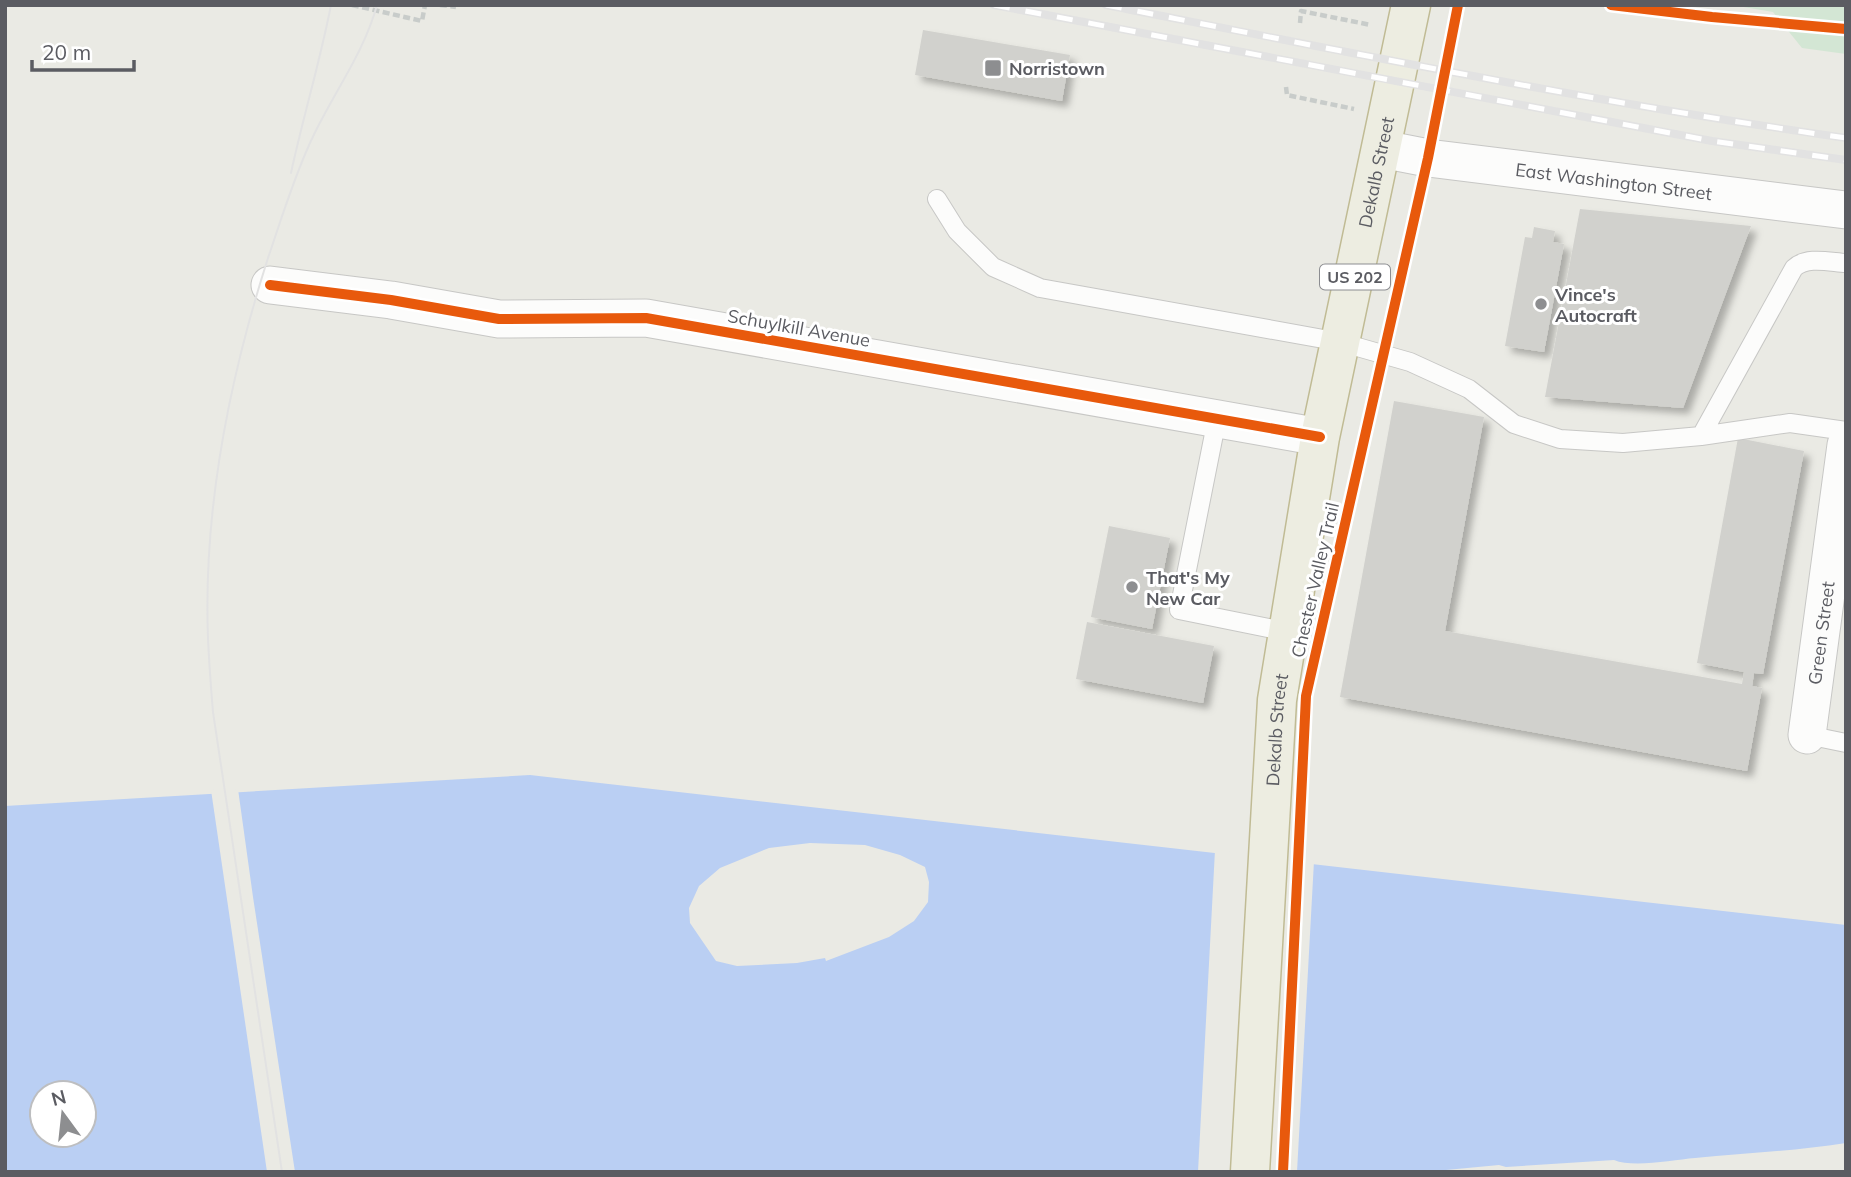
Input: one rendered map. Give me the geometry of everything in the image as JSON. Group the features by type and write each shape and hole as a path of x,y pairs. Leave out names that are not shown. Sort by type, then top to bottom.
{"highway":[{"name":"Dekalb Street","path":"1250,1172 1277,700 1320,437 1411,5"}],"street":[{"name":"East Washington Street","path":"1382,149 1428,158 1846,210"},
{"name":"Schuylkill Avenue","path":"270,285 391,300 499,319 646,318 1320,437"},
{"name":"Green Street","path":"1807,735 1846,445"}],"lane":[{"path":"936,199 957,231 993,267 1040,288 1340,342 1410,362 1469,389 1514,424 1560,439 1623,443 1701,436 1790,423 1846,431"},
{"path":"1701,436 1794,268 1800,262 1846,262"},
{"path":"1217,419 1179,610 1288,632"},
{"path":"1807,735 1846,743"}],"path":[{"path":"352,5 422,21 425,5"},
{"path":"440,5 456,7"},
{"path":"1300,23 1301,11 1355,21"},
{"path":"1286,87 1287,95 1335,104"}],"green space":[{"path":"1732,5 1846,5 1846,54 1802,48 1773,12"}],"water":[{"path":"530,775 1846,925 1846,1143 1653,1163 1614,1160 1506,1167 1499,1165 1425,1172 5,1172 5,806","holes":["810,843 865,845 900,855 925,867 929,882 928,902 914,921 889,937 826,961 825,958 797,963 737,966 716,961 690,923 689,908 699,886 720,868 769,848"]}],"pier":[{"path":"238,789 295,1172 267,1172 211,790"},
{"path":"1215,850 1314,861 1297,1172 1198,1172"}],"building":[{"path":"923,30 1070,55 1062,101 915,75"},
{"path":"1580,209 1751,226 1683,408 1545,397"},
{"path":"1534,227 1555,231 1553,242 1564,244 1544,352 1505,346 1525,237 1532,238"},
{"path":"1394,401 1484,417 1445,631 1742,684 1744,672 1697,663 1738,438 1804,451 1763,674 1754,673 1752,686 1762,688 1747,771 1340,697"},
{"path":"1109,526 1170,538 1152,629 1091,617"},
{"path":"1087,622 1214,646 1203,703 1076,679"}],"tram line":[{"path":"291,173 331,5"},
{"path":"282,1172 213,712 208,638 210,541 231,398 241,351 268,258 304,157 364,41 377,5"}],"railway":[{"path":"994,5 1712,141 1846,160"},
{"path":"1106,5 1568,93 1846,138"}],"cycle path":[{"name":"Chester Valley Trail","path":"1283,1172 1306,696 1428,158 1458,5"},
{"path":"1611,5 1846,29"},
{"path":"270,285 391,300 499,319 646,318 1320,437"}],"place":[{"name":"Norristown","path":"993,68"},
{"name":"Vince's Autocraft","path":"1541,304"},
{"name":"That's My New Car","path":"1132,587"}]}
